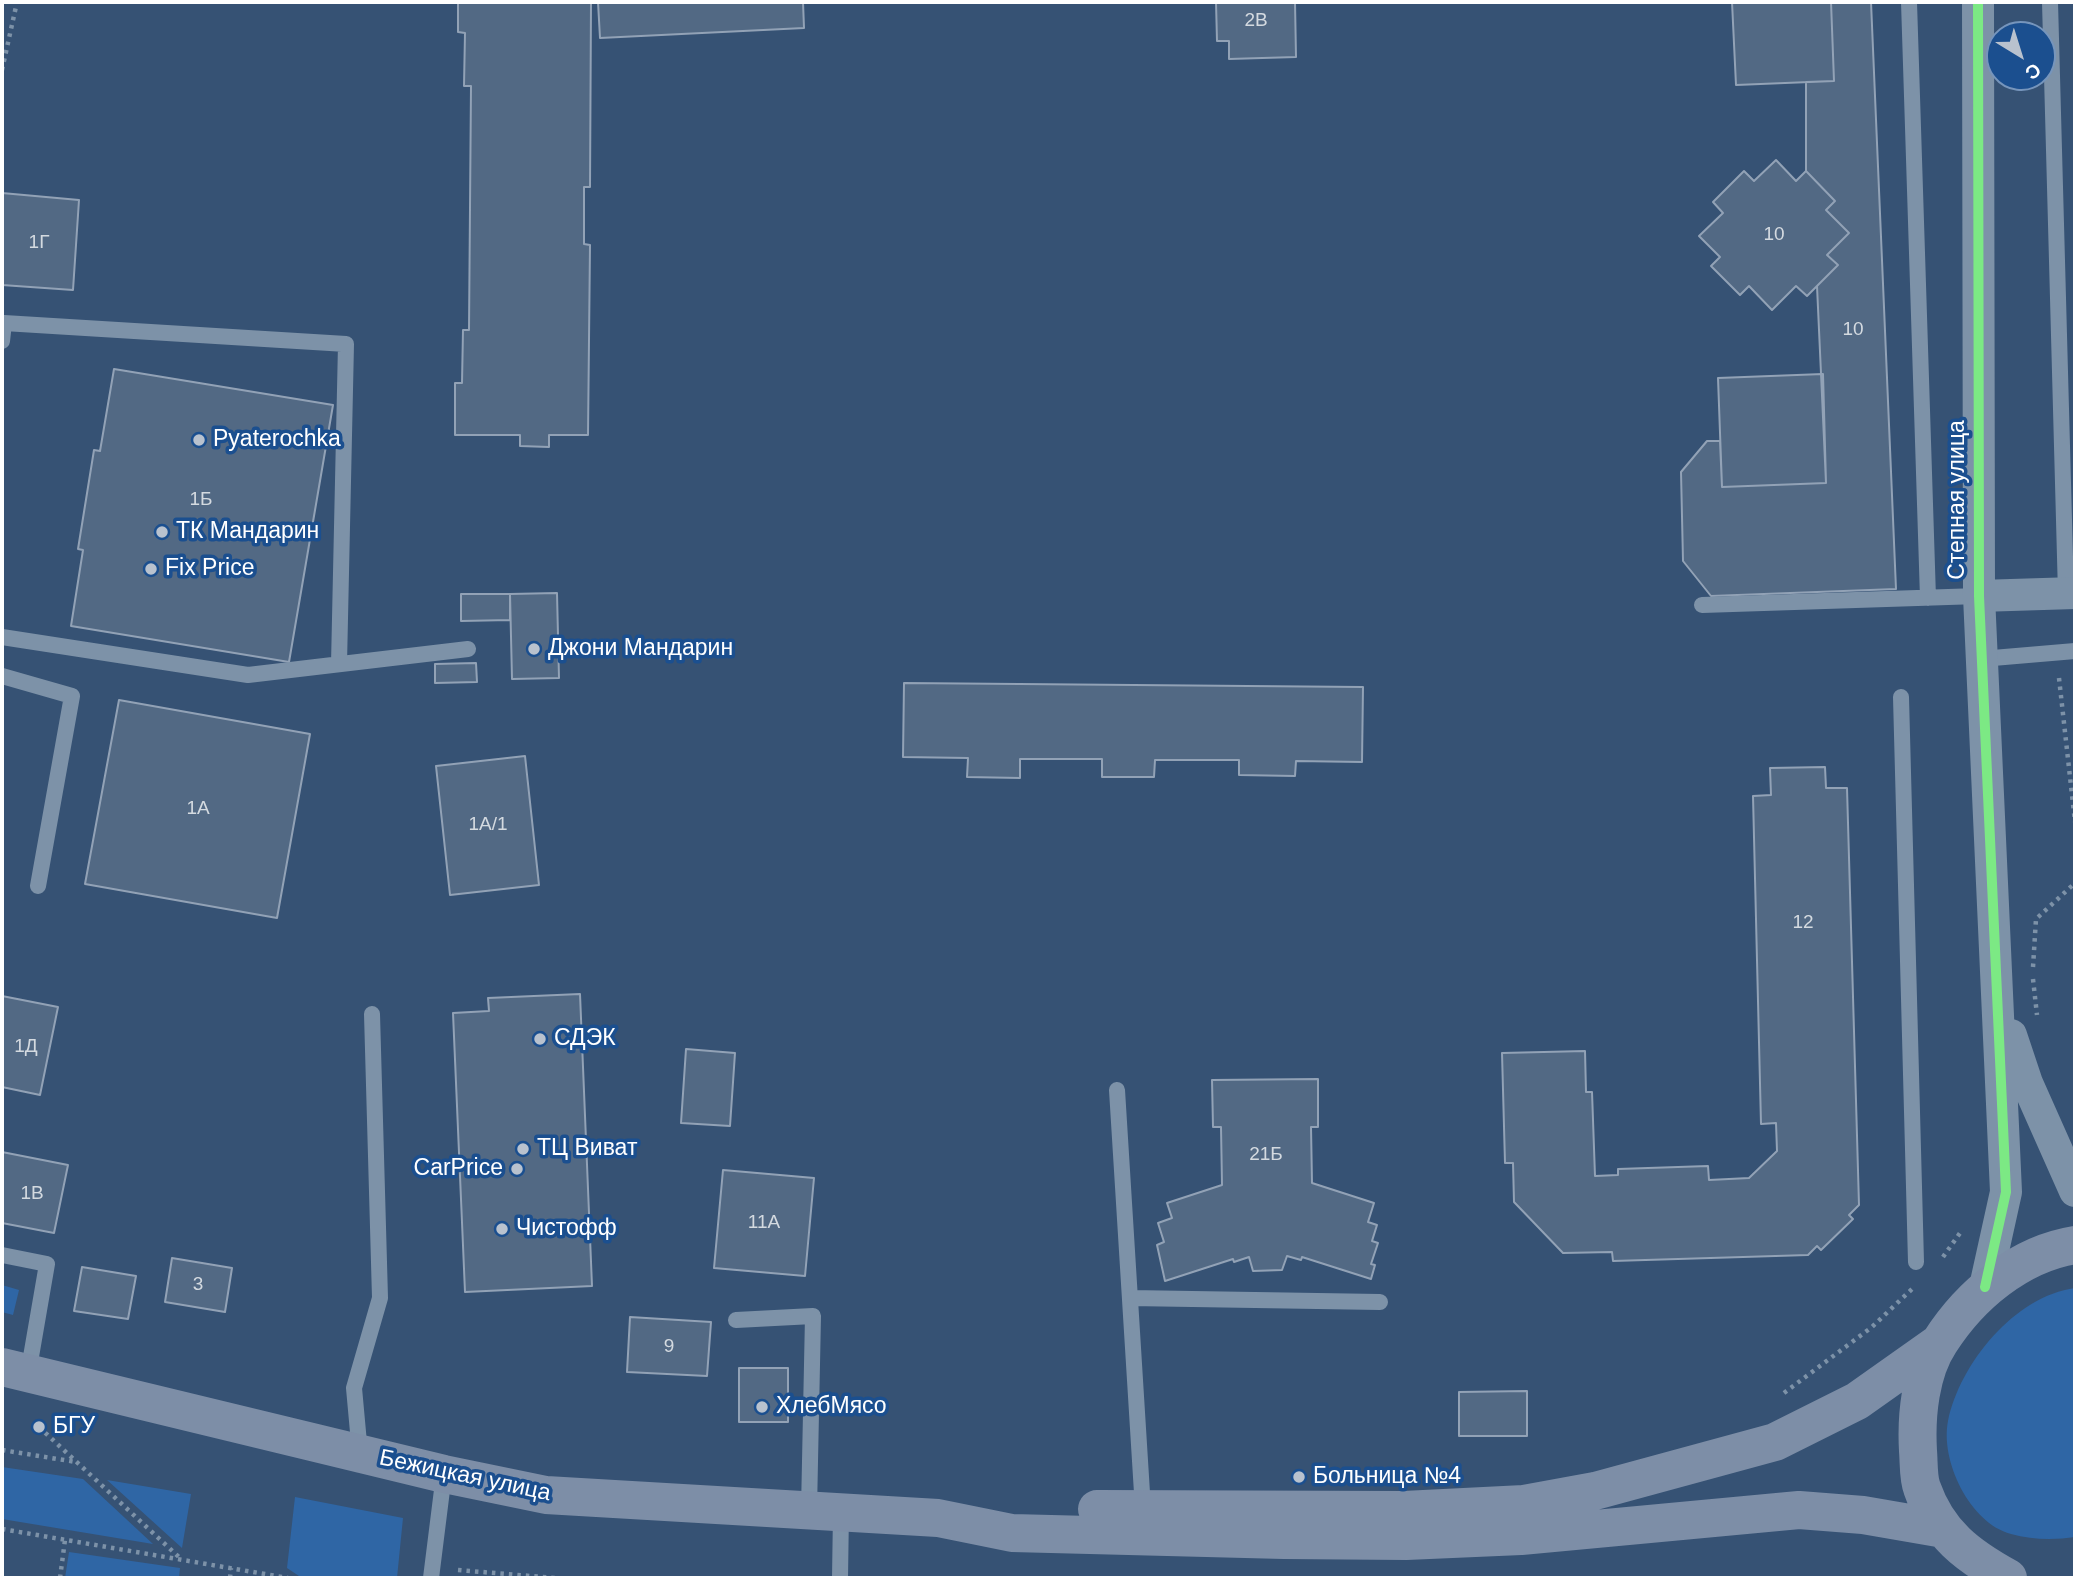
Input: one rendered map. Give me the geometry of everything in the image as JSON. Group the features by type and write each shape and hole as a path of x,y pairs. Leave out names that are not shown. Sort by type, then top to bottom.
{"main road":[{"path":"1144,1523 1524,1504 1595,1491 1775,1441 1857,1401 1938,1343 1985,1287 2036,1256 2075,1245"},
{"path":"1938,1343 1921,1392 1917,1435 1921,1487 1963,1555"},
{"name":"Бежицкая улица","path":"15,1370 444,1474 546,1495 939,1518 1012,1507 1144,1523"},
{"path":"1144,1523 1406,1541 1521,1536 1799,1510 1863,1515 1963,1555 2008,1578"}],"street":[{"name":"Степная улица","path":"1978,2 1979,596 2006,1192 1985,1287"},
{"path":"1979,596 2070,593"},
{"path":"1998,998 2027,1083 2075,1191"}],"lane":[{"path":"1909,2 1928,598"},
{"path":"2050,2 2070,593"},
{"path":"2,341 3,323 346,344 339,664"},
{"path":"1702,605 1979,596"},
{"path":"2,637 248,675 468,649"},
{"path":"1981,659 2075,651"},
{"path":"2,676 72,695 38,886"},
{"path":"1901,697 1916,1262"},
{"path":"360,1454 354,1388 380,1298 372,1014"},
{"path":"1117,1090 1144,1523"},
{"path":"2,1255 47,1264 15,1370"},
{"path":"1130,1298 1380,1302"},
{"path":"736,1320 813,1316 825,1511 840,1578"},
{"path":"432,1573 444,1474"}],"path":[{"path":"2,70 17,2"},
{"path":"2058,669 2075,822"},
{"path":"2038,1024 2032,971 2036,919 2075,883"},
{"path":"1935,1265 1953,1246 1964,1226"},
{"path":"1772,1401 1872,1327 1918,1284"},
{"path":"39,1427 181,1559"},
{"path":"2,1450 76,1462"},
{"path":"2,1529 288,1578"},
{"path":"60,1578 65,1540"},
{"path":"230,1578 231,1568"},
{"path":"432,1573 555,1578"}],"shaded area":[{"path":"2,1285 19,1290 13,1315 2,1312"},
{"path":"2075,1288 2075,1537 2043,1539 2019,1536 1996,1528 1971,1504 1961,1488 1949,1454 1948,1421 1964,1377 1994,1336 2012,1318 2032,1304"},
{"path":"2,1467 83,1479 153,1544 2,1519"},
{"path":"107,1480 191,1494 182,1548"},
{"path":"295,1497 403,1518 397,1578 302,1578 287,1568"},
{"path":"69,1552 180,1568 179,1578 65,1578"}],"building":[{"path":"458,2 591,2 590,187 584,187 584,244 590,245 588,435 549,435 549,447 520,446 520,435 455,435 455,383 462,383 463,330 469,330 471,86 464,86 465,33 458,32"},
{"path":"598,2 803,2 804,28 600,38"},
{"path":"1216,2 1295,2 1296,57 1229,59 1229,41 1217,41"},
{"path":"1732,2 1831,2 1834,81 1736,85"},
{"path":"1831,2 1871,2 1896,589 1711,596 1683,561 1681,472 1707,441 1720,441 1722,487 1826,483 1817,286 1838,265 1827,255 1849,233 1826,210 1835,201 1806,171 1806,82 1834,81"},
{"path":"1776,160 1796,181 1806,171 1835,201 1826,210 1849,233 1827,255 1838,265 1807,296 1796,286 1772,310 1749,286 1740,295 1711,266 1720,257 1699,236 1723,213 1713,202 1744,171 1754,181"},
{"path":"2,193 79,200 73,290 2,285"},
{"path":"114,369 333,405 289,662 71,626 83,550 78,549 94,450 100,451"},
{"path":"1823,374 1826,483 1722,487 1718,378"},
{"name":"Джони Мандарин","path":"557,593 559,678 512,679 510,594"},
{"path":"461,594 510,594 510,620 461,621"},
{"path":"476,663 477,682 435,683 435,664"},
{"path":"904,683 1363,687 1362,762 1296,761 1295,776 1239,775 1239,760 1155,760 1154,777 1102,777 1102,759 1020,759 1020,778 967,777 968,758 903,757"},
{"path":"119,700 310,734 277,918 85,884"},
{"path":"525,756 539,885 450,895 436,766"},
{"path":"1825,767 1826,788 1847,788 1859,1205 1849,1215 1853,1219 1821,1250 1817,1246 1808,1255 1613,1261 1612,1252 1563,1253 1514,1202 1513,1163 1505,1163 1502,1053 1585,1051 1586,1092 1592,1092 1595,1176 1618,1175 1618,1169 1708,1166 1709,1180 1749,1178 1777,1151 1776,1123 1761,1124 1753,796 1771,795 1770,768"},
{"name":"ТЦ Виват","path":"580,994 592,1286 465,1292 453,1013 489,1011 488,998"},
{"path":"2,996 58,1007 40,1095 2,1087"},
{"path":"686,1049 735,1053 730,1126 681,1123"},
{"path":"1318,1079 1318,1127 1311,1127 1312,1183 1374,1203 1368,1222 1377,1225 1372,1241 1378,1243 1371,1264 1375,1265 1371,1279 1302,1257 1301,1260 1287,1256 1282,1270 1253,1271 1249,1257 1234,1262 1233,1259 1165,1281 1157,1245 1164,1242 1158,1223 1172,1218 1167,1203 1222,1185 1221,1127 1213,1127 1212,1080"},
{"path":"2,1152 68,1165 54,1233 2,1223"},
{"path":"723,1170 814,1178 805,1276 714,1268"},
{"path":"172,1258 232,1268 225,1312 165,1302"},
{"path":"82,1267 136,1276 128,1319 74,1311"},
{"path":"630,1317 711,1322 707,1376 627,1372"},
{"path":"739,1368 788,1368 788,1422 739,1422"},
{"path":"1527,1391 1527,1436 1459,1436 1459,1392"}],"cycle path":[{"path":"1978,2 1979,596 2006,1192 1985,1287"}],"place":[{"name":"Pyaterochka","path":"199,440"},
{"name":"ТК Мандарин","path":"162,532"},
{"name":"Fix Price","path":"151,569"},
{"name":"Джони Мандарин","path":"534,649"},
{"name":"СДЭК","path":"540,1039"},
{"name":"ТЦ Виват","path":"523,1149"},
{"name":"CarPrice","path":"517,1169"},
{"name":"Чистофф","path":"502,1229"},
{"name":"ХлебМясо","path":"762,1407"},
{"name":"БГУ","path":"39,1427"},
{"name":"Больница №4","path":"1299,1477"}]}
